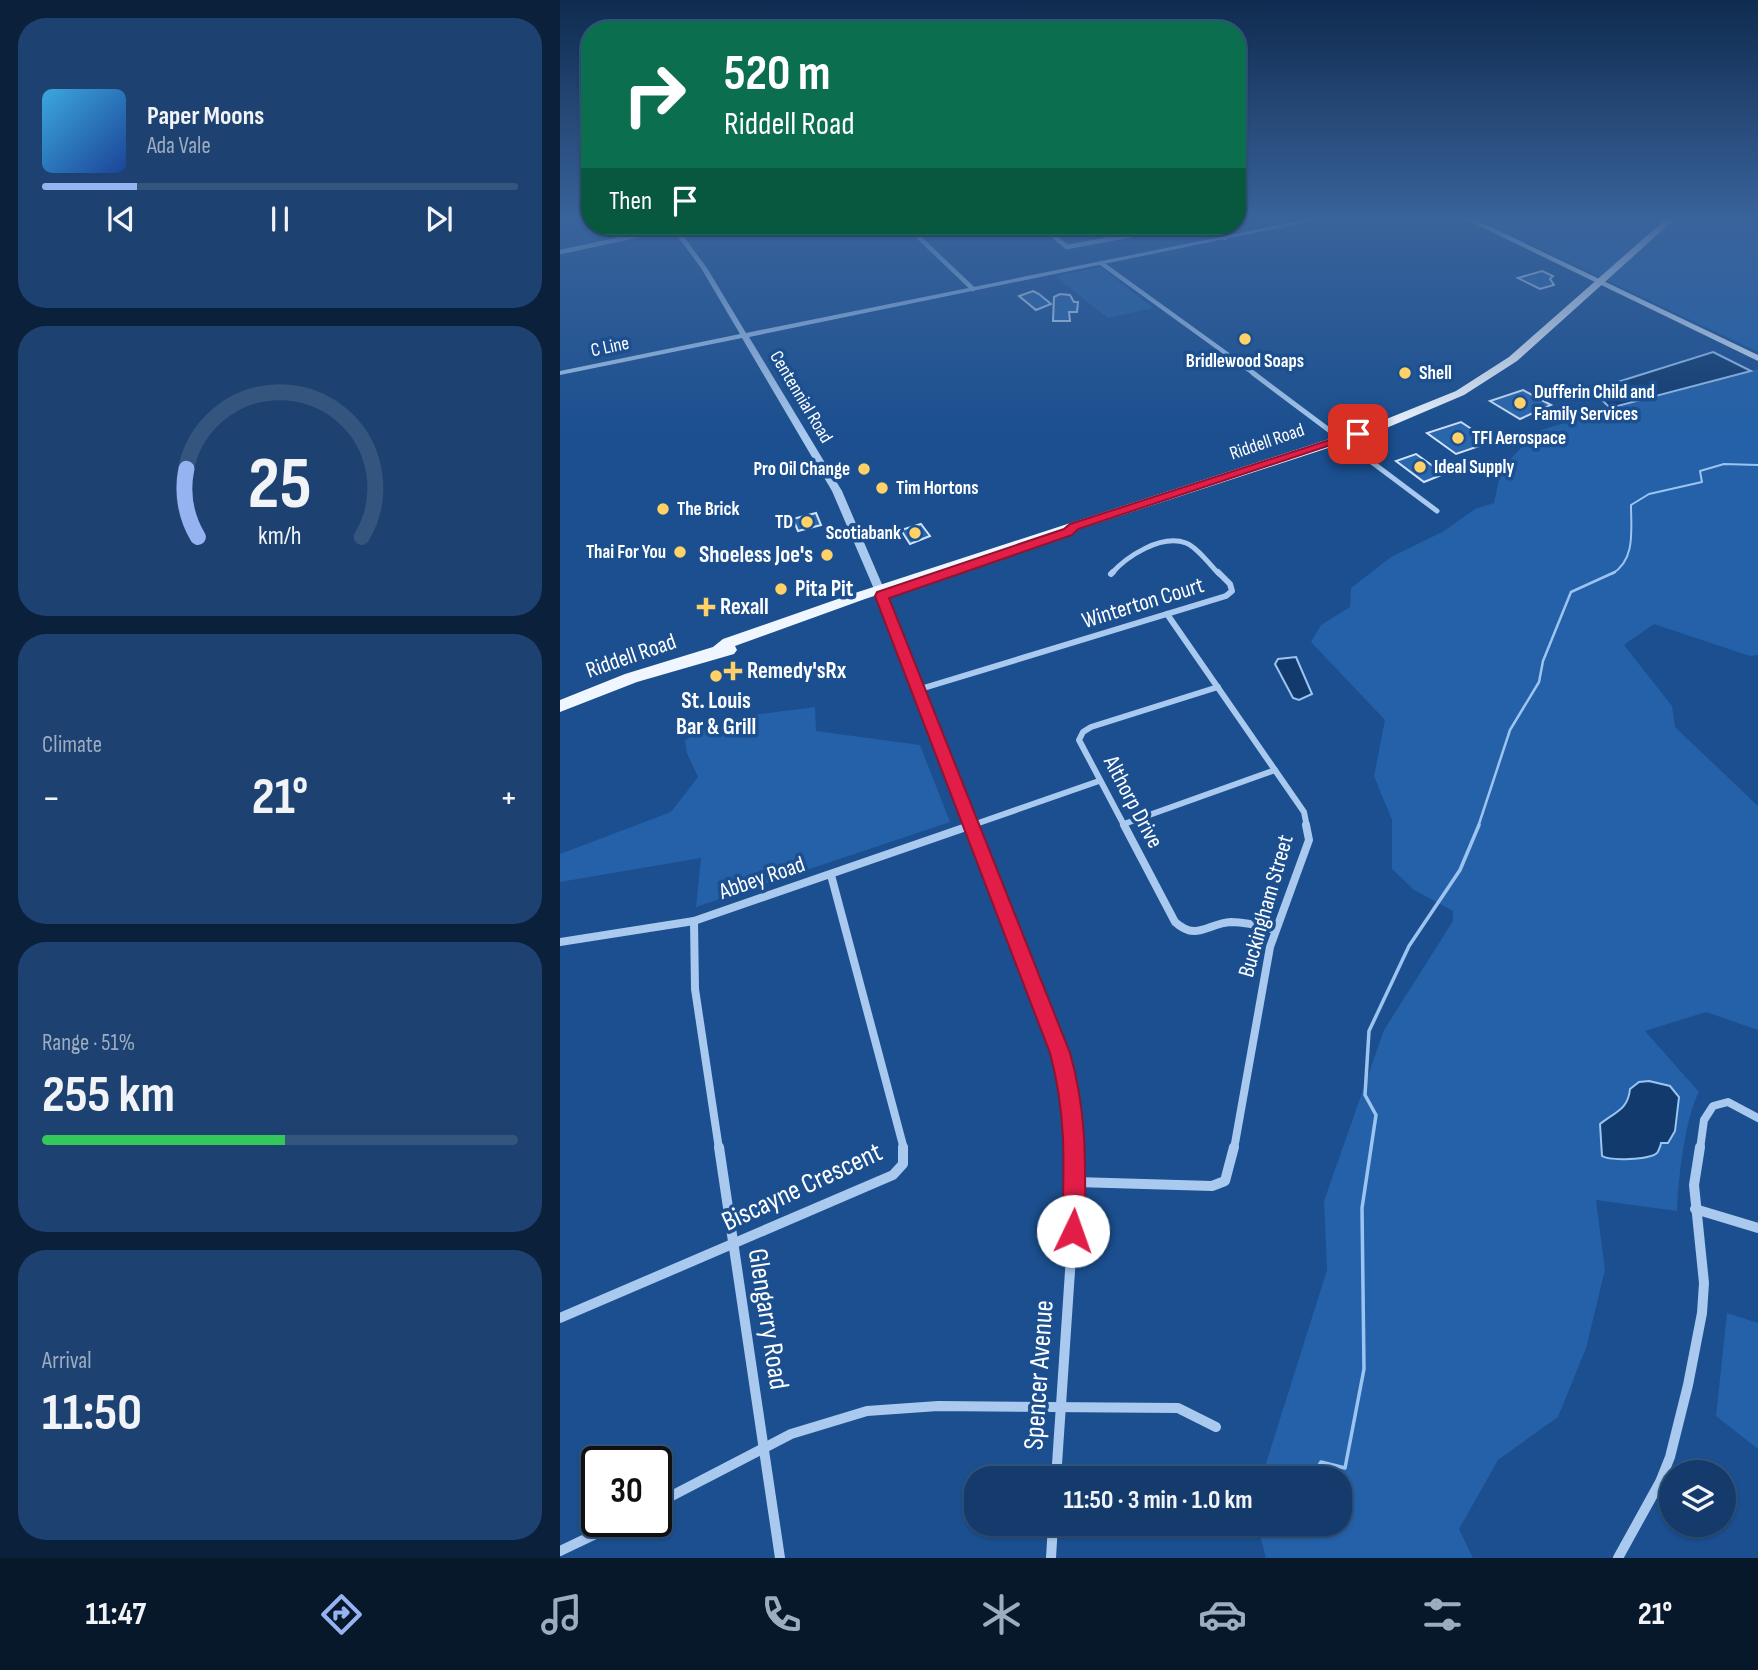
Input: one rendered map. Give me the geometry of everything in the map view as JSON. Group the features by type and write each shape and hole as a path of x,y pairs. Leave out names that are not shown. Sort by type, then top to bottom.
{"main road":[{"name":"Riddell Road","path":"560,706 631,678 718,651 732,650 881,593 1068,532 1074,527 1344,439 1460,393 1513,359 1592,291"},
{"path":"1617,291 1758,358"}],"street":[{"name":"Centennial Road","path":"717,291 837,491 881,593"},
{"name":"C Line","path":"560,373 965,291"},
{"path":"1139,291 1344,439 1437,511"},
{"name":"Winterton Court","path":"917,690 1226,596 1232,591 1232,587 1188,544 1176,541 1125,559 1111,574"},
{"name":"Spencer Avenue","path":"881,593 1060,1053 1069,1083 1074,1123 1076,1182 1057,1466"},
{"name":"Buckingham Street","path":"1076,1182 1212,1186 1225,1181 1230,1169 1263,979 1275,930 1309,840 1304,811 1167,614"},
{"name":"Althorp Drive","path":"1219,687 1083,732 1079,740 1175,922 1182,930 1196,933 1228,922 1275,930"},
{"path":"1124,824 1275,770"},
{"name":"Abbey Road","path":"560,942 694,921 1099,781"},
{"name":"Biscayne Crescent","path":"560,1318 876,1180 893,1175 903,1164 904,1150 831,875"},
{"name":"Glengarry Road","path":"694,921 695,989 779,1558"},
{"path":"1618,1558 1660,1482 1670,1457 1703,1313 1704,1283 1694,1185 1704,1120 1713,1106 1728,1102 1758,1118"},
{"path":"1695,1209 1758,1228"},
{"path":"672,1495 763,1446 824,1422 867,1411 939,1406 1178,1408 1216,1427"},
{"path":"1051,1558 1052,1536"},
{"path":"560,1551 589,1537"}],"shaded area":[{"path":"1074,291 1131,291 1153,308 1108,318"},
{"path":"1629,291 1758,291 1758,352"},
{"path":"1713,352 1751,371 1610,408 1592,390"},
{"path":"1758,369 1758,655 1750,656 1654,624 1624,645 1672,706 1675,727 1758,806 1758,1030 1706,1012 1645,1031 1699,1092 1686,1133 1677,1211 1596,1200 1605,1270 1586,1348 1558,1417 1498,1460 1459,1529 1473,1558 1266,1558 1260,1536 1352,1536 1352,1466 1265,1466 1327,1270 1324,1201 1384,1030 1453,921 1453,911 1414,890 1392,869 1392,820 1374,776 1385,720 1311,642 1321,625 1350,607 1351,588 1391,557 1444,531 1475,509 1494,503 1501,469 1536,432 1610,408","holes":["1630,1089 1656,1154 1614,1160 1606,1119 1623,1108"]},
{"path":"1296,657 1312,694 1299,700 1293,698 1275,664 1278,659"},
{"path":"815,707 816,731 920,745 950,822 696,907 701,858 560,882 560,854 671,812 698,777 687,753 685,741 697,732 746,716"},
{"path":"1649,1081 1670,1086 1679,1097 1675,1131 1668,1143 1661,1143 1657,1153 1646,1157 1621,1159 1602,1156 1600,1124 1624,1106 1630,1089 1639,1082"},
{"path":"1727,1313 1758,1323 1758,1449 1716,1416"}],"building":[{"path":"1033,291 1051,304 1036,310 1019,296"},
{"path":"1060,294 1070,295 1074,302 1078,302 1077,312 1069,312 1070,321 1053,321 1054,297"},
{"name":"Dufferin Child and Family Services","path":"1523,390 1551,405 1520,419 1490,401"},
{"name":"TFI Aerospace","path":"1461,422 1491,442 1456,454 1427,433"},
{"name":"Ideal Supply","path":"1416,454 1444,474 1424,482 1396,461"},
{"name":"TD","path":"816,513 821,525 798,531 793,519"},
{"name":"Scotiabank","path":"921,524 930,536 910,544 901,530"}],"waterway":[{"path":"1614,572 1620,568 1629,552 1631,505 1649,494 1702,482 1700,471 1724,464 1758,465"},
{"path":"1478,827 1510,730 1539,682 1543,661 1571,592 1614,572"},
{"path":"1345,1466 1364,1369 1362,1208 1376,1115 1365,1095 1369,1031 1409,946 1460,870 1479,825"},
{"path":"1319,1466 1321,1462 1337,1466"}],"place":[{"name":"Bridlewood Soaps","path":"1245,339"},
{"name":"Shell","path":"1405,373"},
{"name":"Dufferin Child and Family Services","path":"1520,403"},
{"name":"TFI Aerospace","path":"1458,438"},
{"name":"Ideal Supply","path":"1420,467"},
{"name":"Pro Oil Change","path":"864,469"},
{"name":"Tim Hortons","path":"882,488"},
{"name":"The Brick","path":"663,509"},
{"name":"TD","path":"807,522"},
{"name":"Scotiabank","path":"915,533"},
{"name":"Thai For You","path":"680,552"},
{"name":"Shoeless Joe's","path":"827,555"},
{"name":"Pita Pit","path":"781,589"},
{"name":"Rexall","path":"706,607"},
{"name":"Remedy'sRx","path":"733,671"},
{"name":"St. Louis Bar & Grill","path":"716,676"}],"route":[{"path":"1073,1231 1076,1132 1069,1083 1060,1053 882,596 1068,532 1074,527 1358,434"}]}
